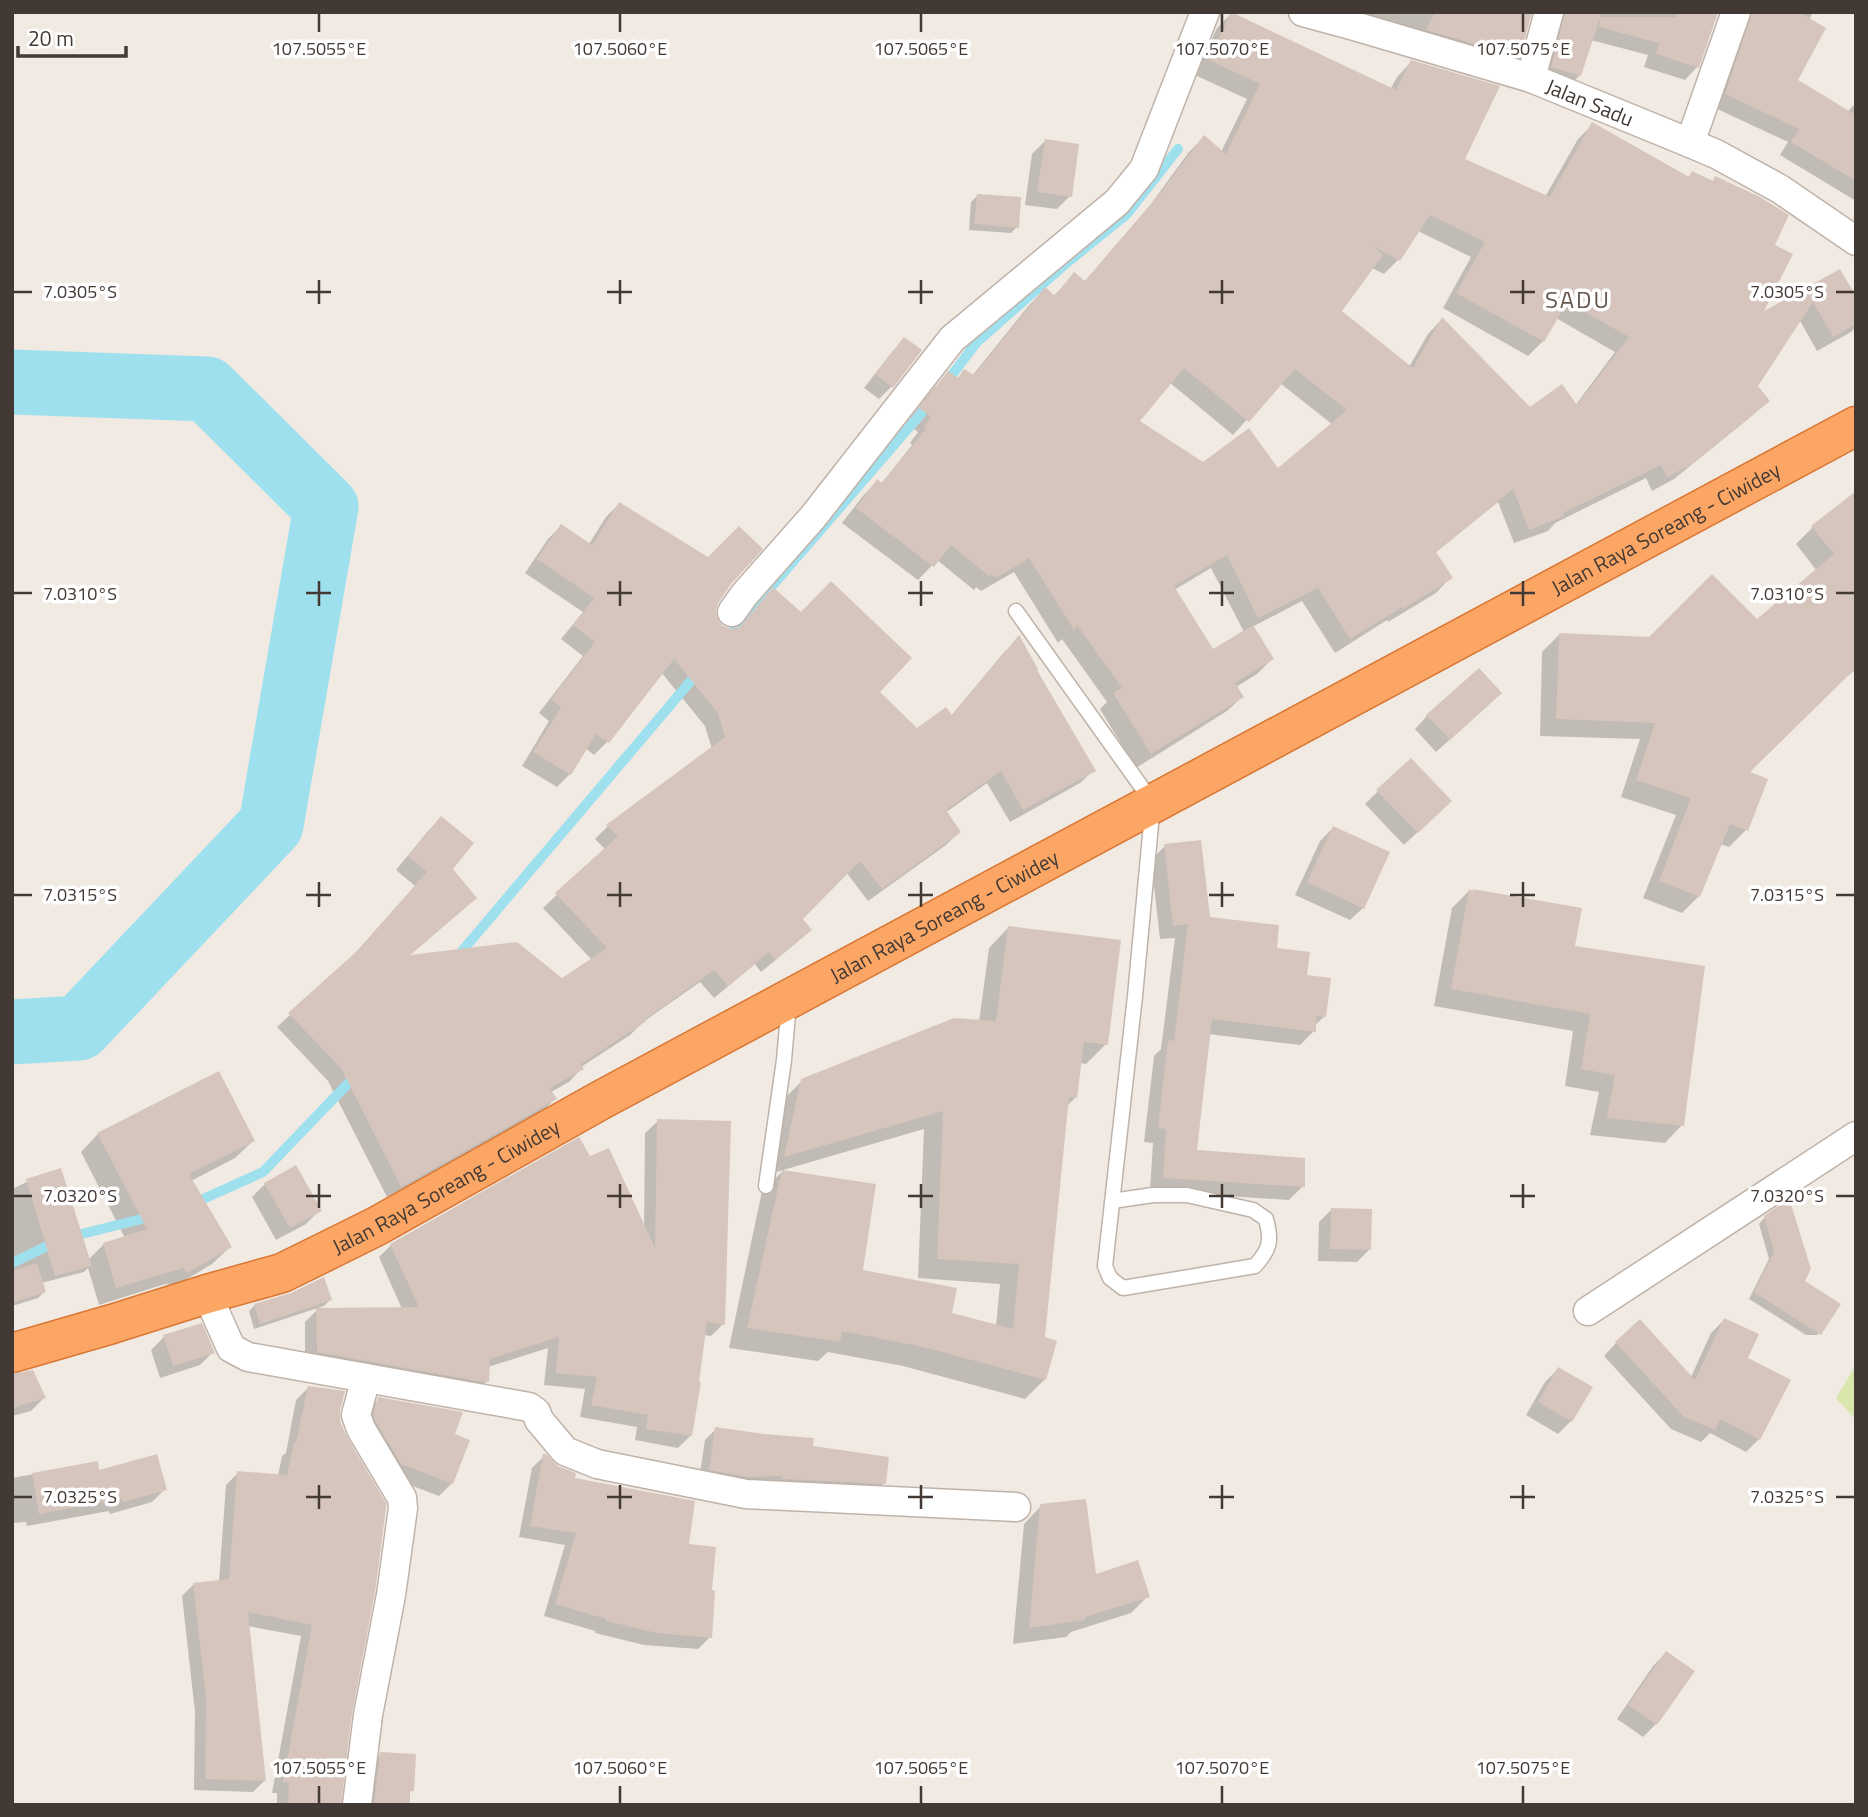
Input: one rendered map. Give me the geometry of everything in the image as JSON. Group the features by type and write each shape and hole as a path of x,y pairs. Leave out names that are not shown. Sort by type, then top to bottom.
{"highway":[{"name":"Jalan Raya Soreang - Ciwidey","path":"12,1353 282,1273 365,1232 601,1100 1856,426"}],"street":[{"path":"732,612 813,517 952,339 1117,202 1144,169 1205,12"},
{"name":"Jalan Sadu","path":"1303,12 1531,78 1690,143 1780,189 1856,240"},
{"path":"1531,78 1549,12"},
{"path":"1690,143 1736,12"},
{"path":"1588,1311 1856,1136"},
{"path":"207,1294 231,1348 248,1357 529,1407 536,1412 565,1451 597,1464 746,1494 1016,1507"},
{"path":"357,1805 368,1715 391,1595 403,1508 402,1498 361,1429 356,1415 366,1378"}],"lane":[{"path":"1016,611 1153,803 1105,1266 1110,1278 1123,1287 1255,1266 1270,1244 1266,1219 1253,1210 1187,1195 1153,1195 1112,1201"},
{"path":"766,1186 790,998"}],"green space":[{"path":"1856,1365 1856,1420 1836,1398"}],"building":[{"path":"1231,12 1396,90 1411,60 1500,86 1465,159 1550,197 1592,122 1689,177 1692,171 1713,181 1715,176 1760,197 1789,215 1775,245 1793,254 1764,311 1840,269 1856,296 1856,324 1833,337 1813,302 1758,386 1770,401 1691,465 1667,477 1661,465 1563,513 1565,516 1529,530 1513,489 1436,552 1453,578 1350,639 1318,588 1258,618 1227,555 1174,586 1213,649 1253,625 1274,659 1235,683 1244,697 1151,754 1113,693 1122,688 1077,625 1074,630 1029,558 996,578 992,574 990,577 951,545 934,567 856,508 877,479 882,483 926,429 924,428 931,417 919,408 948,371 958,378 964,369 974,375 1045,287 1055,296 1074,272 1085,281 1162,191 1204,135 1226,154 1260,84 1209,60","holes":["1430,215 1485,242 1456,293 1544,342 1567,302 1629,337 1577,405 1562,384 1530,407 1442,317 1413,368 1342,311 1383,255 1375,247 1400,261","1184,368 1249,422 1295,369 1347,410 1278,468 1249,428 1203,462 1140,421"]},
{"path":"1435,12 1532,12 1520,57 1426,30"},
{"path":"1565,12 1602,12 1581,76 1551,67"},
{"path":"1678,12 1718,12 1699,68 1656,54 1659,43 1599,27 1601,17 1676,17"},
{"path":"1752,12 1799,12 1826,28 1798,80 1856,115 1856,181 1791,142 1799,129 1725,94"},
{"path":"1045,139 1079,144 1072,197 1037,192"},
{"path":"977,194 1021,197 1019,228 974,224"},
{"path":"904,337 922,350 893,388 875,374"},
{"path":"1856,491 1856,668 1750,772 1768,779 1748,831 1730,824 1700,897 1659,881 1691,798 1636,780 1655,723 1556,719 1559,633 1649,637 1712,574 1757,619 1834,554 1811,526"},
{"path":"619,502 708,557 739,526 763,549 731,584 718,603 717,618 723,626 731,629 740,627 773,587 801,612 831,581 912,658 880,692 917,728 946,707 952,715 1019,635 1096,771 1023,810 1001,771 946,810 961,832 882,889 860,861 803,919 812,930 775,960 769,952 728,986 714,970 644,1020 645,1022 581,1064 584,1069 550,1088 557,1099 401,1187 341,1068 288,1013 357,951 427,872 408,856 441,816 474,843 453,869 477,898 410,955 517,942 562,978 607,948 555,893 618,836 606,825 725,737 718,713 674,659 609,743 596,734 571,775 533,752 561,707 551,699 595,642 573,625 594,598 537,559 561,524 592,545"},
{"path":"1479,668 1502,693 1450,740 1426,715"},
{"path":"1411,758 1452,801 1418,833 1376,790"},
{"path":"1333,826 1390,852 1364,909 1307,882"},
{"path":"1201,840 1210,917 1279,925 1277,948 1310,952 1307,975 1331,978 1326,1017 1316,1016 1316,1032 1212,1019 1197,1150 1305,1158 1305,1187 1163,1178 1166,1129 1158,1128 1168,1040 1174,1041 1188,924 1173,926 1164,844"},
{"path":"1469,889 1474,892 1472,889 1582,908 1575,946 1705,966 1684,1126 1607,1118 1615,1075 1581,1069 1590,1014 1451,989"},
{"path":"1008,926 1121,940 1108,1045 1084,1042 1077,1098 1069,1097 1045,1337 1057,1341 1046,1380 923,1347 842,1331 840,1342 747,1328 782,1170 876,1184 863,1270 957,1288 952,1313 1013,1329 1019,1264 937,1259 943,1111 784,1157 801,1079 954,1018 996,1021"},
{"path":"219,1071 255,1141 189,1174 232,1247 187,1273 184,1268 116,1288 103,1243 147,1229 97,1133"},
{"path":"657,1119 731,1121 725,1325 707,1322 692,1436 646,1429 648,1415 591,1405 597,1377 556,1373 559,1337 490,1359 489,1382 317,1352 316,1308 419,1307 390,1244 579,1137 590,1156 609,1148 655,1248"},
{"path":"296,1165 322,1211 290,1228 264,1183"},
{"path":"61,1168 92,1266 55,1276 26,1179"},
{"path":"1790,1201 1811,1269 1805,1281 1841,1304 1821,1335 1754,1292 1774,1252 1764,1216"},
{"path":"1331,1208 1372,1209 1371,1250 1330,1249"},
{"path":"37,1263 46,1292 12,1303 12,1271"},
{"path":"324,1277 332,1300 260,1324 254,1304 291,1293"},
{"path":"1724,1318 1759,1334 1748,1358 1791,1380 1760,1440 1720,1419 1715,1430 1684,1417 1615,1342 1640,1319 1695,1380"},
{"path":"202,1323 215,1353 173,1366 163,1335"},
{"path":"1558,1367 1593,1387 1572,1422 1538,1402"},
{"path":"33,1370 46,1398 12,1408 12,1374"},
{"path":"308,1386 345,1391 340,1421 386,1503 375,1592 352,1713 341,1805 288,1805 289,1782 283,1782 312,1625 248,1612 266,1781 205,1779 206,1699 193,1583 229,1579 237,1471 287,1475"},
{"path":"378,1397 463,1412 455,1434 470,1440 453,1484 401,1464 373,1414"},
{"path":"715,1427 814,1438 813,1446 889,1457 886,1484 782,1479 782,1476 748,1477 709,1470"},
{"path":"157,1454 167,1490 123,1502 122,1499 39,1514 32,1473 98,1461 99,1470"},
{"path":"543,1454 558,1466 576,1473 575,1478 695,1501 689,1544 716,1547 712,1590 715,1591 712,1638 657,1633 606,1621 555,1604 576,1533 530,1526"},
{"path":"1086,1499 1096,1574 1138,1560 1150,1597 1085,1617 1085,1620 1029,1628 1040,1504"},
{"path":"1666,1651 1695,1671 1657,1725 1628,1705"},
{"path":"380,1752 416,1754 414,1791 410,1791 410,1805 374,1805"}],"waterway":[{"path":"945,384 977,342 1127,214 1178,149"},
{"path":"12,382 207,389 326,507 271,825 79,1028 12,1032"},
{"path":"728,637 931,402"},
{"path":"457,957 700,670"},
{"path":"192,1204 263,1172 358,1073"},
{"path":"12,1263 62,1239 153,1216"}],"district":[{"name":"SADU","path":"1578,299"}]}
